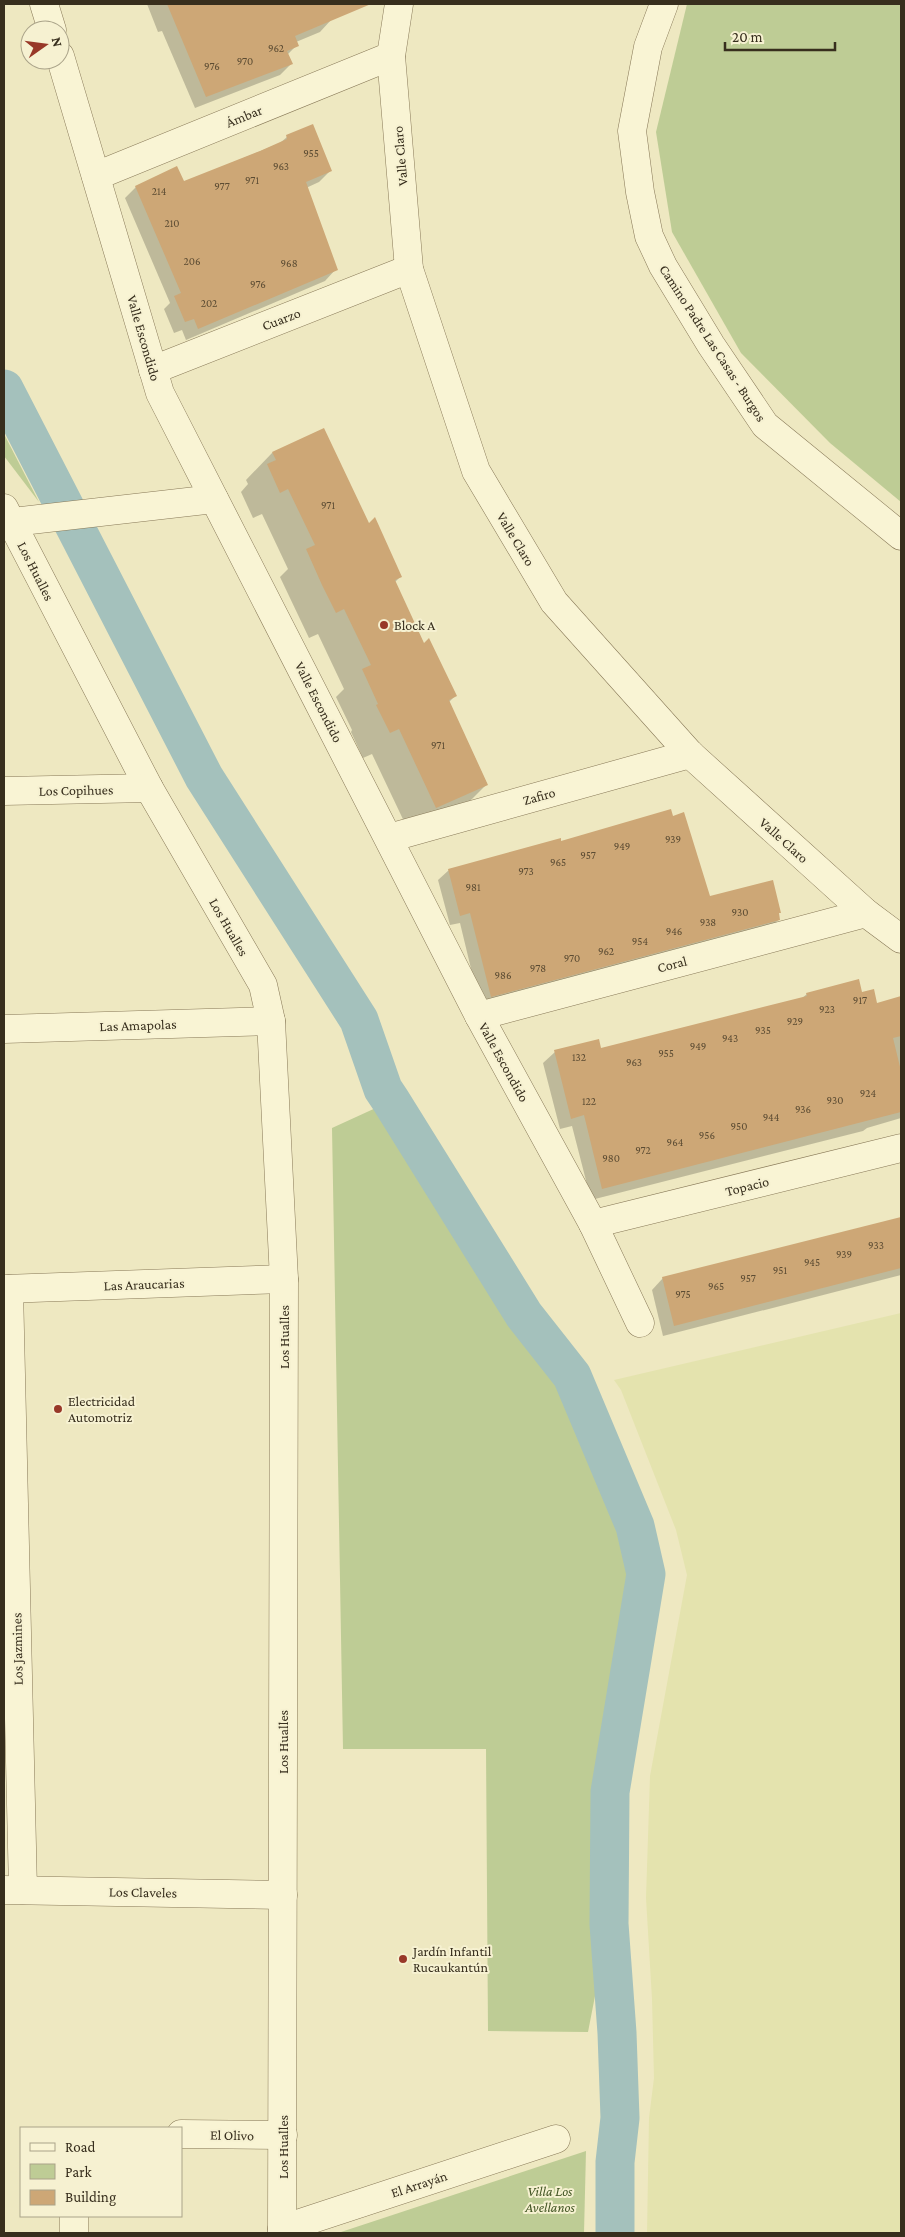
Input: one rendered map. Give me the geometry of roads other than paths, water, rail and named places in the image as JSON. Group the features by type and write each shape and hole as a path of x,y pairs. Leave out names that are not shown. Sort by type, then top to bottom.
{"street":[{"path":"44,4 49,20"},
{"name":"Valle Claro","path":"399,4 391,56 409,269 476,471 554,602 690,754 866,913 901,939"},
{"name":"Camino Padre Las Casas - Burgos","path":"664,4 648,47 632,131 640,192 649,236 663,266 711,345 765,425 901,536"},
{"name":"Ámbar","path":"96,176 391,56"},
{"name":"Valle Escondido","path":"64,70 160,394 479,1016 593,1224 640,1323"},
{"name":"Cuarzo","path":"153,370 409,269"},
{"path":"6,518 56,518 214,499"},
{"name":"Los Hualles","path":"6,518 149,788 263,985 271,1021 284,1279 282,2231"},
{"name":"Zafiro","path":"389,838 690,754"},
{"name":"Los Copihues","path":"4,791 149,788"},
{"name":"Coral","path":"479,1016 866,913"},
{"name":"Las Amapolas","path":"4,1029 271,1021"},
{"name":"Topacio","path":"593,1224 901,1148"},
{"name":"Las Araucarias","path":"6,1289 284,1279"},
{"name":"Los Jazmines","path":"6,1289 13,1890"},
{"name":"Los Claveles","path":"13,1890 283,1895"},
{"name":"El Olivo","path":"182,2134 283,2135"},
{"name":"El Arrayán","path":"282,2231 556,2139"},
{"path":"74,2217 74,2233"}],"waterway":[{"path":"4,389 204,777 359,1020 383,1089 524,1315 572,1376 635,1526 646,1574 610,1792 609,1924 617,2033 620,2118 615,2162 615,2233"}],"place":[{"name":"Block A","path":"384,625"},
{"name":"Electricidad Automotriz","path":"58,1409"},
{"name":"Jardín Infantil Rucaukantún","path":"403,1959"}],"park label":[{"name":"Villa Los Avellanos","path":"550,2200"}]}
